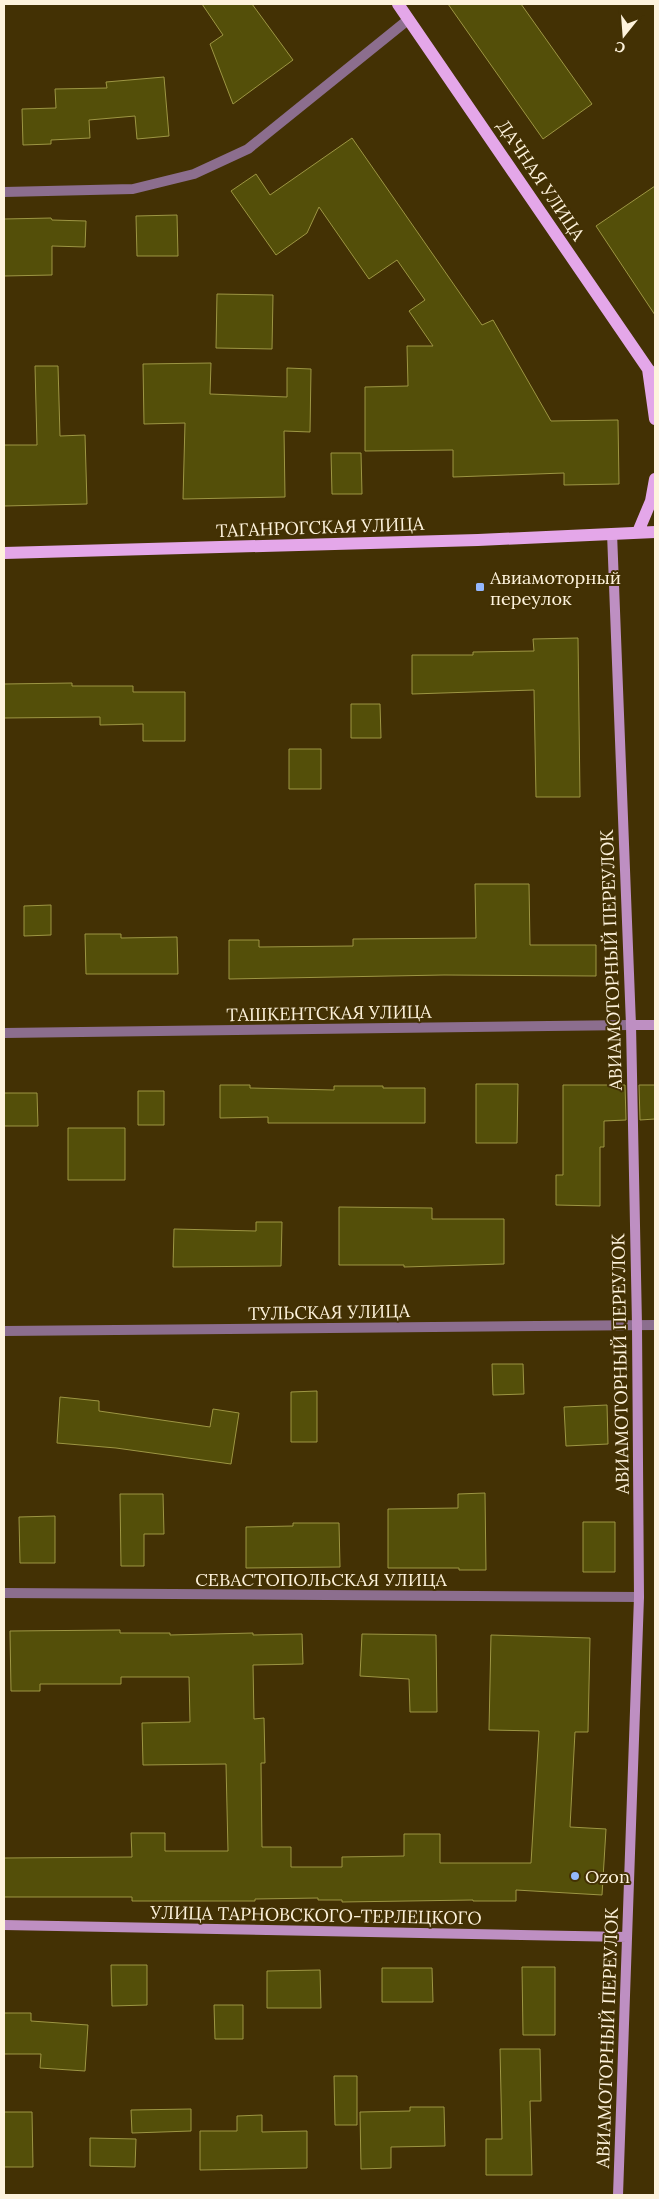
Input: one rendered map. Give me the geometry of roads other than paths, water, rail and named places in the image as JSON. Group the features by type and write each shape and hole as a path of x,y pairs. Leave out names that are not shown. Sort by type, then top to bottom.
{"main road":[{"name":"ДАЧНАЯ УЛИЦА","path":"398,4 652,372"},
{"path":"652,372 655,419"},
{"path":"638,532 651,501 655,479"},
{"name":"ТАГАНРОГСКАЯ УЛИЦА","path":"4,553 478,540 655,532"}],"street":[{"path":"4,192 133,189 194,174 248,149 409,19"},
{"name":"АВИАМОТОРНЫЙ ПЕРЕУЛОК","path":"612,533 631,1025 637,1325 639,1597 618,2195"},
{"name":"ТАШКЕНТСКАЯ УЛИЦА","path":"4,1034 655,1025"},
{"name":"ТУЛЬСКАЯ УЛИЦА","path":"4,1332 655,1325"},
{"name":"СЕВАСТОПОЛЬСКАЯ УЛИЦА","path":"4,1593 639,1597"},
{"name":"УЛИЦА ТАРНОВСКОГО-ТЕРЛЕЦКОГО","path":"4,1925 627,1937"}],"place":[{"name":"Авиамоторный переулок","path":"480,587"},
{"name":"Ozon","path":"575,1876"}]}
